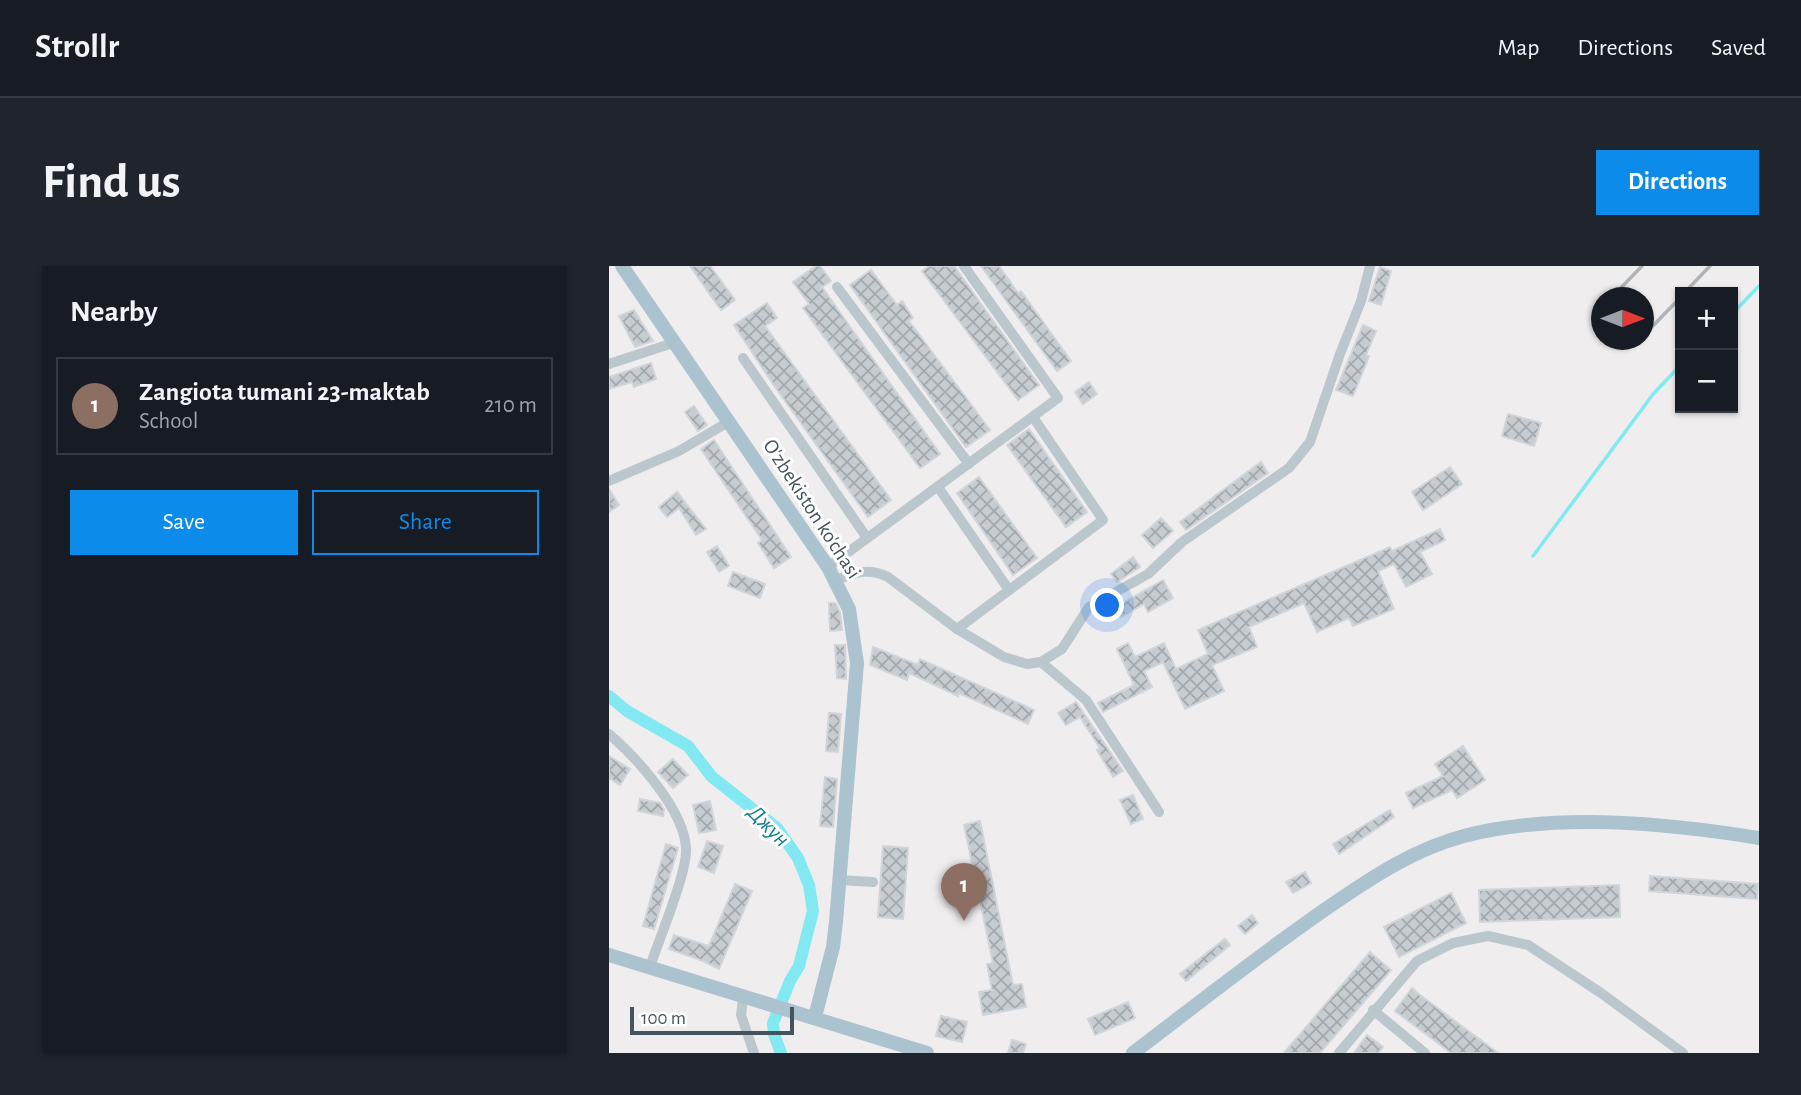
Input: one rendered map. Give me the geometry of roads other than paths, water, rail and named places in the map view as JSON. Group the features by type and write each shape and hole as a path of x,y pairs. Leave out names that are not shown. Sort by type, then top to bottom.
{"main road":[{"name":"O'zbekiston ko'chasi","path":"622,266 828,567 849,609 857,663 839,880 833,947 815,1017"},
{"path":"1133,1053 1301,925 1397,862 1440,844 1489,831 1571,823 1694,828 1759,838"},
{"path":"609,955 927,1053"}],"street":[{"path":"828,567 1058,398 964,266"},
{"path":"836,580 861,571 877,571 957,629 1004,657 1027,664 1041,662 1062,649 1089,607 1148,573 1182,542 1289,468 1310,442 1361,301 1370,266"},
{"path":"837,287 969,464"},
{"path":"609,364 676,342"},
{"path":"743,358 867,538"},
{"path":"957,629 1103,520 1033,417"},
{"path":"609,481 679,451 730,421"},
{"path":"938,487 1009,590"},
{"path":"1041,662 1086,701 1159,812"},
{"path":"609,734 631,753 675,812 686,849 681,874 650,967"},
{"path":"839,880 873,882"},
{"path":"1339,1053 1417,961 1453,943 1488,936 1528,945 1601,993 1683,1053"},
{"path":"743,998 741,1015 754,1053"},
{"path":"1373,1010 1425,1053"}],"waterway":[{"path":"1738,308 1759,286"},
{"path":"1533,556 1654,393 1675,371"},
{"name":"Джун","path":"609,696 627,711 688,746 712,777 777,828 798,858 809,885 813,911 799,966 773,1023 781,1053"}],"railway":[{"path":"1622,287 1642,266"},
{"path":"1690,287 1710,266"},
{"path":"1654,325 1675,303"}],"place":[{"name":"Zangiota tumani 23-maktab","path":"964,921"}]}
